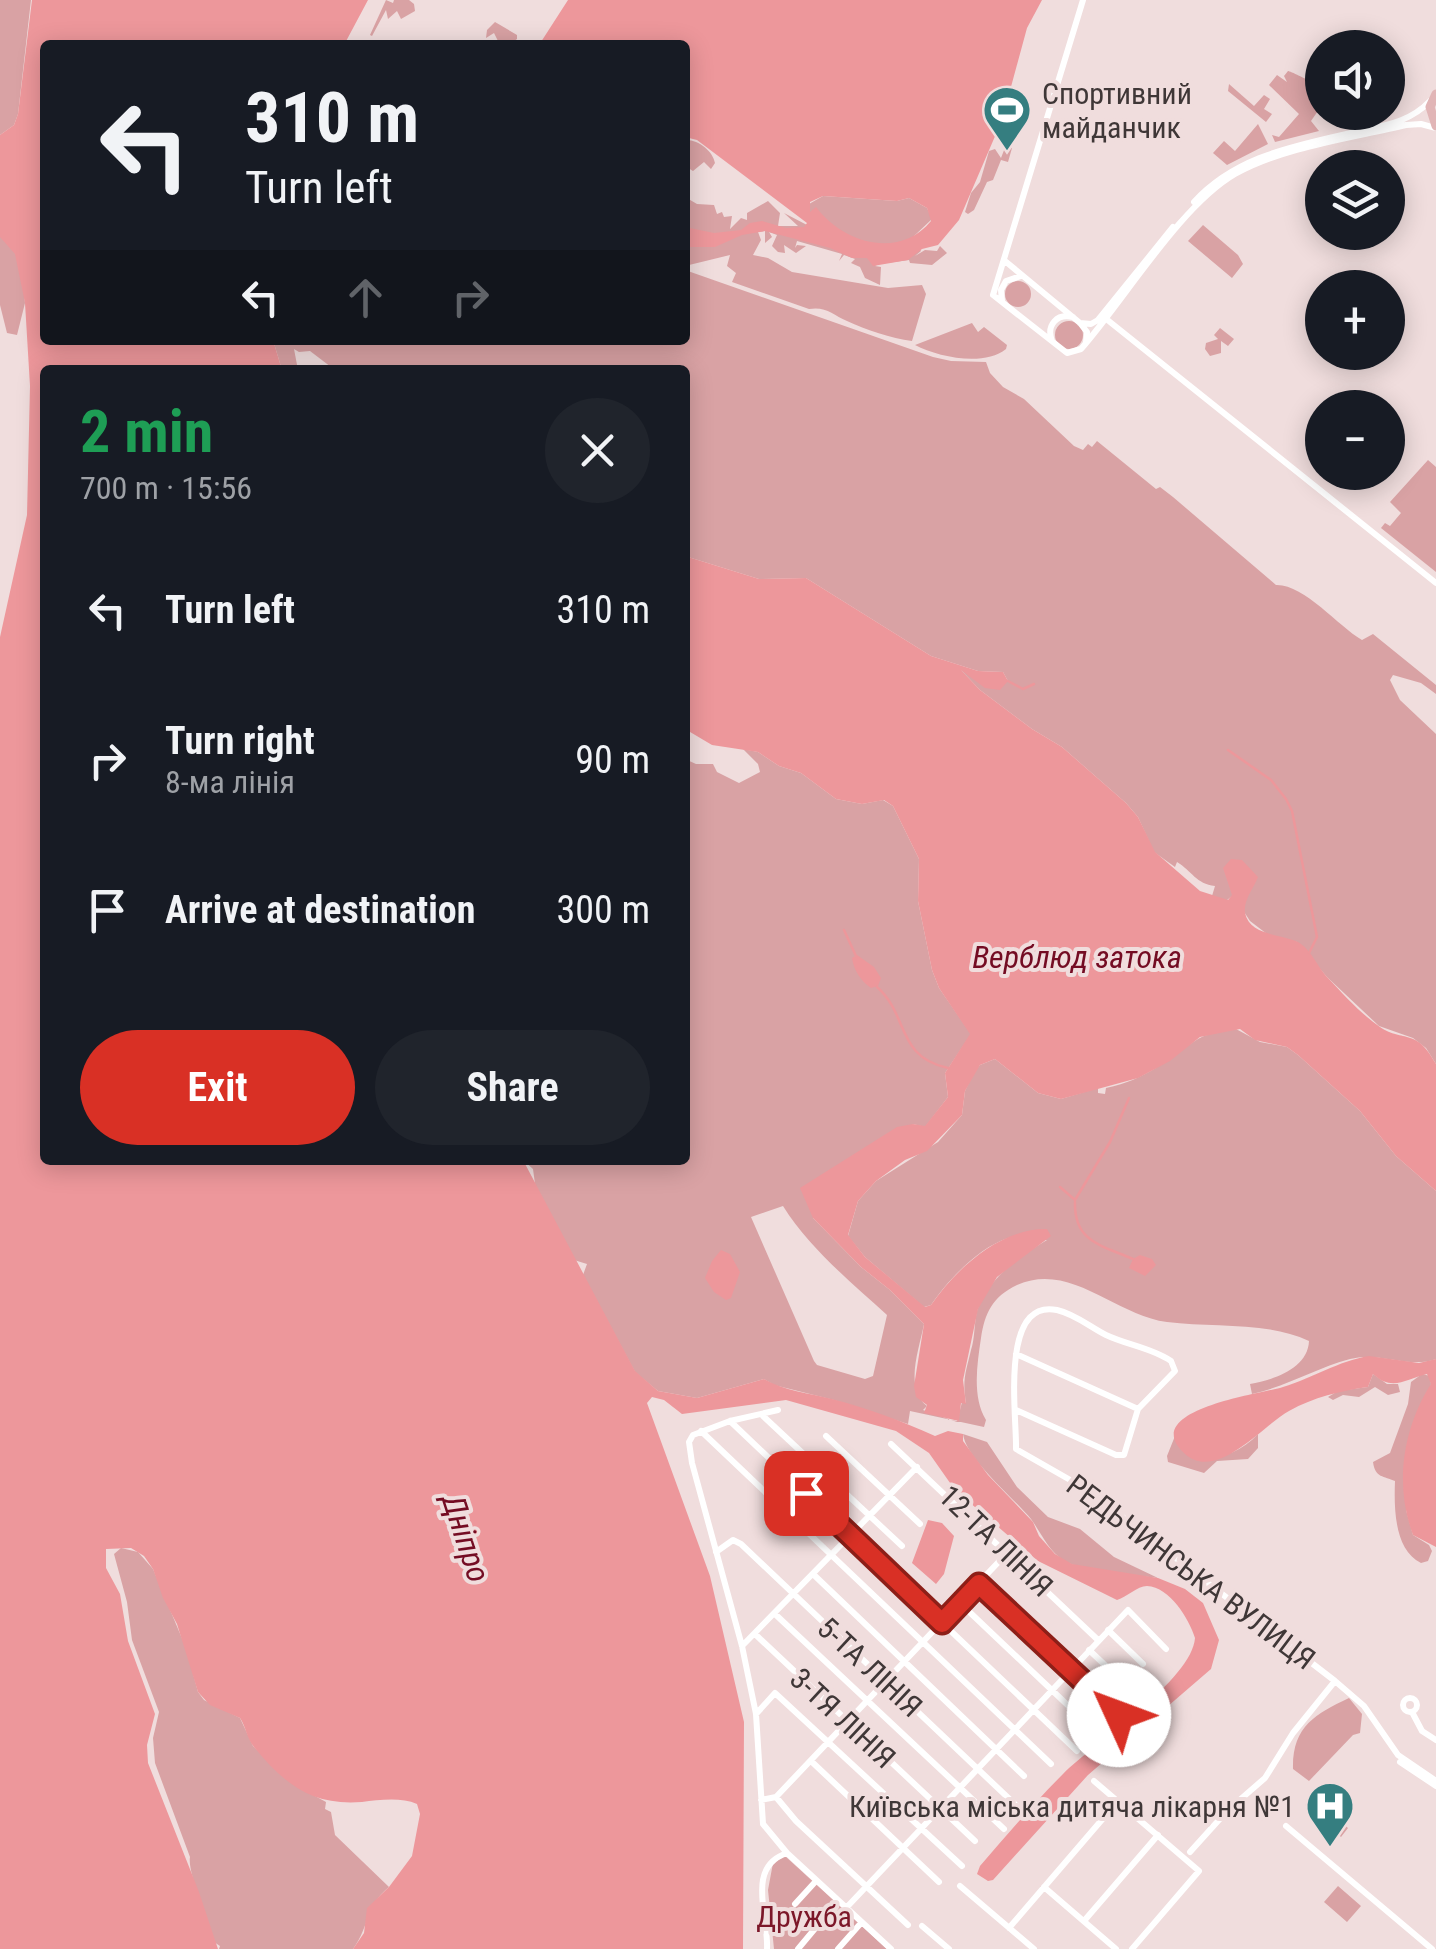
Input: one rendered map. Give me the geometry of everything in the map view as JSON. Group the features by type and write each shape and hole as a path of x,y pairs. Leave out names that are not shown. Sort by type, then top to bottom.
{"main road":[{"path":"1435,94 1430,114 1436,127"}],"street":[{"path":"1083,0 993,295 1067,353 1086,344 1192,204 1227,172 1274,152 1408,119 1435,94"},
{"path":"1054,344 1049,333 1053,322 1063,316 1095,322 1104,316 1195,207 1231,176 1274,158 1406,125 1436,127"},
{"path":"1005,260 1077,320 1087,332 1086,344"},
{"path":"1003,303 1001,290 1006,281 1016,276 1027,278"},
{"path":"1104,316 1436,583"},
{"name":"РЕДЬЧИНСЬКА ВУЛИЦЯ","path":"1138,1409 1175,1371 1174,1364 1164,1356 1119,1341 1053,1309 1038,1312 1027,1320 1018,1337 1016,1354 1016,1449 1086,1488 1334,1680 1364,1706 1398,1755 1436,1783"},
{"path":"1016,1354 1138,1409 1124,1454 1116,1454 1016,1410"},
{"path":"778,1410 693,1435 692,1463 742,1646 756,1714 761,1800 767,1832 885,1947"},
{"path":"763,1416 902,1546"},
{"path":"730,1421 1077,1751"},
{"path":"701,1431 1051,1764"},
{"path":"826,1436 920,1524"},
{"name":"12-ТА ЛІНІЯ","path":"891,1444 1098,1640"},
{"path":"742,1646 918,1467"},
{"name":"5-ТА ЛІНІЯ","path":"716,1552 732,1540 1022,1811"},
{"path":"761,1800 776,1797 830,1743 1008,1552"},
{"path":"814,1575 1024,1776"},
{"path":"979,1584 1119,1715"},
{"path":"960,1603 1096,1732"},
{"path":"846,1908 1128,1610 1166,1650"},
{"path":"776,1614 1004,1828"},
{"path":"1108,1630 1143,1664"},
{"name":"3-ТЯ ЛІНІЯ","path":"756,1635 975,1841"},
{"path":"1089,1650 1123,1682"},
{"path":"1190,1852 1227,1810 1265,1778 1293,1733 1334,1680"},
{"path":"756,1714 775,1694 962,1866"},
{"path":"1412,1712 1422,1730 1436,1740"},
{"path":"811,1761 939,1882"},
{"path":"1094,1781 1200,1871 1132,1949"},
{"path":"776,1797 908,1925"},
{"path":"1009,1928 1118,1801"},
{"path":"1286,1826 1432,1949"},
{"path":"1084,1921 1158,1835"},
{"path":"768,1949 763,1874 775,1857 787,1853"},
{"path":"795,1904 816,1881"},
{"path":"960,1886 1034,1949"},
{"path":"1044,1888 1116,1949"},
{"path":"798,1949 838,1901"},
{"path":"838,1949 861,1922"},
{"path":"922,1926 949,1949"}],"green space":[{"path":"0,0 31,0 18,114 14,125 0,135"},
{"path":"386,0 409,0 415,11 401,19 397,11 388,19 386,10 372,36 370,35"},
{"path":"495,22 517,35 517,39 498,40 494,33 486,38 487,30"},
{"path":"1288,71 1305,79 1305,130 1319,131 1275,142 1272,135 1279,137 1299,114 1269,85 1277,75 1287,82 1284,76"},
{"path":"1229,84 1254,106 1264,95 1270,99 1264,109 1272,114 1266,122 1228,91"},
{"path":"1258,124 1268,144 1227,165 1213,153 1224,141 1235,151"},
{"path":"690,140 708,150 715,163 711,169 704,162 693,171"},
{"path":"1006,145 1012,148 1008,162 1001,160 993,180 987,182 974,210 968,214 965,212 971,193 980,182 989,151 995,149 1001,158"},
{"path":"0,196 16,214 25,303 17,335 7,333 0,305"},
{"path":"823,196 897,201 909,198 927,208 932,219 913,237 921,251 915,256 925,250 937,251 940,246 947,253 932,265 909,260 879,264 875,266 881,267 880,285 865,278 860,267 851,263 855,259 844,255 839,261 842,254 797,241 795,248 806,246 796,253 784,245 785,253 778,252 772,246 777,235 769,232 772,237 765,243 765,231 758,232 761,240 753,255 768,258 792,272 888,288 922,285 926,294 912,341 732,282 736,273 727,266 730,255 690,265 690,200 714,205 717,214 732,216 730,229 768,201 780,213 778,226 798,226 784,213 807,225 809,204"},
{"path":"1203,225 1243,264 1232,278 1188,241"},
{"path":"690,272 933,357 986,362 1003,387 1024,399 1074,446 1083,450 1097,441 1156,489 1160,487 1173,497 1276,585 1309,598 1362,640 1373,634 1436,685 1436,694 1421,683 1393,675 1390,680 1400,700 1436,734 1436,1064 1426,1048 1413,1038 1379,1026 1297,942 1267,934 1250,921 1233,895 1226,901 1212,896 1215,886 1154,852 1138,817 1126,803 1062,747 980,690 961,670 1008,681 1003,672 978,671 931,656 806,578 759,579 690,558 690,365 328,365 310,351 294,349 297,365 280,365 274,345 690,345"},
{"path":"1018,281 1027,285 1031,294 1027,303 1018,307 1009,303 1005,294 1009,285"},
{"path":"1069,321 1079,325 1083,335 1079,345 1069,349 1059,345 1055,335 1059,325"},
{"path":"972,323 978,332 984,327 1007,345 1006,349 974,359 915,345"},
{"path":"1220,328 1234,339 1228,346 1221,341 1221,353 1210,356 1206,343 1218,339 1214,335"},
{"path":"1428,460 1436,467 1436,572 1381,528 1385,523 1390,526 1401,513 1390,502 1405,490"},
{"path":"743,749 801,773 836,799 862,804 883,800 893,806 919,859 918,901 932,970 939,988 971,1034 945,1073 948,1097 925,1127 913,1124 813,1218 924,1324 915,1368 916,1389 927,1406 923,1410 951,1420 910,1411 908,1424 764,1379 697,1398 658,1391 635,1372 583,1275 587,1264 574,1260 529,1165 690,1165 690,761 713,764 717,772 739,783 760,772 758,764","holes":["783,1206 805,1236 887,1315 873,1376 865,1379 817,1365 751,1217"]},
{"path":"1236,1029 1260,1042 1287,1047 1298,1055 1360,1111 1396,1156 1436,1191 1436,1359 1350,1359 1252,1394 1250,1384 1279,1376 1303,1359 1309,1341 1275,1330 1167,1322 1129,1310 1074,1284 1037,1279 1001,1295 985,1321 977,1380 986,1420 984,1427 957,1421 962,1402 966,1403 965,1376 977,1311 997,1279 1015,1261 1047,1240 1017,1236 997,1243 965,1266 931,1305 924,1307 865,1257 848,1236 858,1201 876,1181 938,1142 962,1115 965,1091 980,1065 995,1059 1038,1093 1061,1099 1098,1088 1098,1093 1105,1094 1106,1088 1145,1074 1202,1037"},
{"path":"1373,1374 1387,1384 1398,1384 1400,1392 1388,1395 1375,1387 1359,1397 1328,1397 1338,1391 1368,1387"},
{"path":"1422,1374 1430,1376 1431,1384 1406,1510 1413,1535 1432,1551 1428,1561 1421,1563 1412,1557 1401,1538 1395,1481 1378,1474 1373,1462 1390,1453 1408,1404 1411,1382"},
{"path":"963,1434 987,1442 1017,1487 1048,1517 1080,1529 1114,1557 1158,1578 1086,1569 1059,1557 1031,1519 972,1455"},
{"path":"1258,1434 1258,1448 1248,1459 1217,1461 1204,1473 1168,1462 1175,1436 1177,1443 1202,1460 1233,1452"},
{"path":"121,1548 138,1552 153,1569 204,1700 240,1718 253,1746 295,1785 326,1802 335,1835 389,1887 375,1902 353,1949 219,1949 214,1942 190,1857 155,1763 153,1738 159,1712 132,1640 114,1554"},
{"path":"1349,1698 1362,1714 1360,1733 1353,1735 1309,1781 1293,1769 1301,1732 1316,1716"},
{"path":"1312,1797 1348,1828 1341,1837 1305,1805"},
{"name":"Дружба","path":"785,1856 887,1949 774,1949 768,1890 773,1863"},
{"path":"1338,1886 1361,1906 1347,1922 1324,1902"}],"water":[{"name":"Дніпро","path":"32,0 368,0 347,40 40,40 40,345 274,345 280,365 40,365 40,1165 526,1165 635,1371 658,1391 697,1398 764,1379 871,1411 935,1436 948,1431 963,1434 963,1441 988,1475 1033,1522 1055,1554 1072,1564 1158,1578 1185,1589 1203,1603 1219,1640 1211,1669 1088,1775 993,1880 977,1874 980,1866 1021,1819 1063,1774 1160,1691 1190,1655 1195,1638 1183,1613 1171,1598 1155,1588 1143,1586 1117,1600 1038,1561 955,1490 929,1453 896,1431 786,1400 682,1414 664,1400 652,1397 647,1403 710,1576 744,1722 743,1949 353,1949 364,1933 367,1908 412,1856 420,1814 417,1804 397,1800 329,1800 301,1790 277,1772 252,1744 240,1718 210,1705 198,1692 177,1624 153,1569 144,1556 131,1548 106,1549 106,1568 120,1594 128,1641 155,1714 147,1745 148,1763 218,1949 0,1949 0,637 27,515 30,386 25,303 15,254 0,237 0,135 14,125"},
{"path":"568,0 1042,0 1027,28 1002,120 959,220 938,245 922,249 908,260 873,266 867,258 852,258 830,248 765,231 742,235 715,247 690,247 690,228 714,233 741,230 762,221 786,228 804,227 807,223 690,138 690,40 542,40","holes":["823,196 897,201 909,198 927,208 931,221 918,233 888,243 856,238 827,220 816,207 810,212 810,202"]},
{"name":"Верблюд затока","path":"690,558 759,579 806,578 931,656 978,671 1003,672 1008,681 1000,690 985,688 961,670 980,690 1062,747 1126,803 1138,817 1155,852 1200,891 1228,900 1232,895 1223,868 1231,859 1242,860 1258,877 1247,899 1248,921 1267,933 1303,945 1328,978 1366,1016 1388,1032 1416,1040 1429,1052 1436,1064 1436,1191 1396,1156 1360,1111 1298,1055 1287,1047 1255,1040 1240,1029 1200,1037 1170,1061 1138,1078 1061,1099 1038,1093 995,1059 980,1065 965,1091 962,1115 927,1151 905,1160 876,1181 858,1201 848,1235 865,1257 925,1307 966,1265 996,1243 1030,1231 1047,1229 1051,1236 997,1277 978,1309 963,1380 966,1404 961,1403 959,1421 924,1413 927,1405 916,1397 914,1386 924,1324 813,1218 800,1188 897,1127 925,1126 948,1097 945,1073 970,1034 939,988 932,970 918,901 919,859 893,806 884,800 862,804 836,799 801,773 779,766 758,752 712,745 690,732"},
{"path":"857,955 874,967 881,978 878,986 871,988 859,975 852,958"},
{"path":"721,1250 730,1254 740,1272 731,1298 726,1300 714,1292 705,1278"},
{"path":"1140,1255 1156,1265 1145,1276 1129,1268"},
{"path":"1369,1356 1419,1363 1436,1359 1436,1547 1413,1535 1403,1477 1408,1438 1431,1384 1427,1374 1393,1383 1373,1374 1368,1387 1327,1395 1298,1406 1239,1449 1210,1461 1197,1461 1184,1453 1174,1438 1177,1425 1190,1414"},
{"path":"928,1520 942,1523 954,1536 944,1574 936,1584 912,1563"}],"waterway":[{"path":"1008,681 1023,689 1034,684"},
{"path":"1228,750 1271,780 1292,811 1317,937 1309,953"},
{"path":"844,930 856,956"},
{"path":"877,987 919,1055 948,1068"},
{"path":"1060,1187 1075,1200 1110,1142 1129,1098"},
{"path":"1075,1202 1084,1234 1133,1259"}],"place":[{"name":"Спортивний майданчик","path":"1007,152"},
{"name":"Київська міська дитяча лікарня №1","path":"1330,1848"}],"route":[{"path":"806,1493 942,1623 979,1584 1119,1715"}]}
